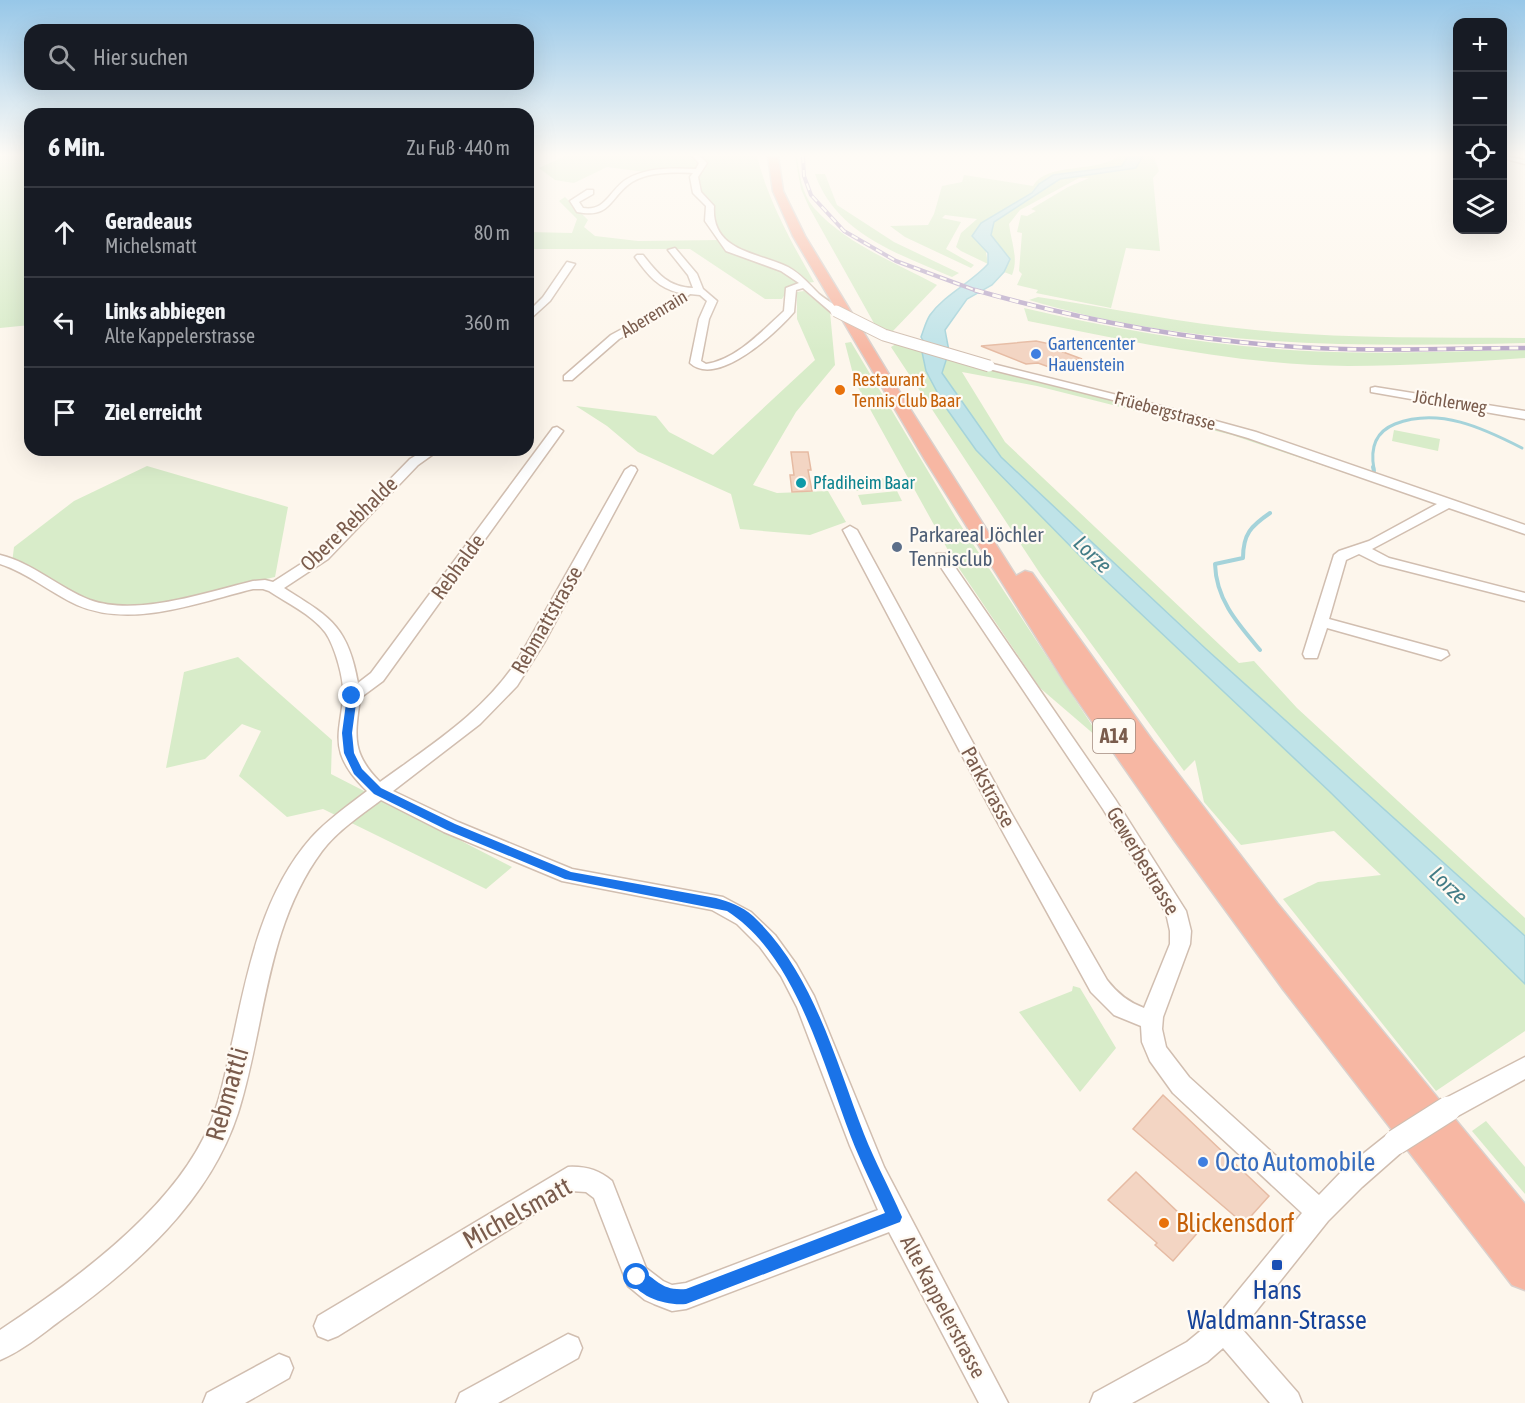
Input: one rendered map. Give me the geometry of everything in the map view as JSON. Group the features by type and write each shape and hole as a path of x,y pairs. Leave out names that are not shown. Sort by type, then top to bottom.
{"highway":[{"name":"A14","path":"792,221 991,553 1063,662 1248,919 1338,1038 1525,1272"},
{"name":"A14","path":"807,221 987,519 1056,622 1183,801 1250,889 1525,1231"}],"street":[{"name":"Früebergstrasse","path":"708,221 721,240 734,252 784,269 842,314 884,335 989,366 1157,408 1252,435 1525,530"},
{"path":"672,250 692,274 699,291"},
{"path":"640,257 659,282 667,287 688,291"},
{"path":"534,312 547,299 570,264"},
{"name":"Aberenrain","path":"568,378 615,337 663,311 688,291 699,291 709,296 712,301 704,320 695,363 705,368 712,367 750,347 789,312 791,288 807,287"},
{"name":"Jöchlerweg","path":"1375,390 1525,415"},
{"name":"Rebhalde","path":"352,696 377,677 557,431"},
{"name":"Obere Rebhalde","path":"274,588 323,555 414,462 416,456"},
{"name":"Rebmattstrasse","path":"378,791 442,745 491,705 519,672 631,470"},
{"path":"1311,654 1339,558 1344,554 1374,544 1449,503"},
{"name":"Parkstrasse","path":"850,530 962,740 1099,986 1111,1002 1127,1012 1151,1020"},
{"path":"1360,549 1384,561 1525,597"},
{"name":"Gewerbestrasse","path":"941,557 1109,804 1176,911 1180,927 1180,944 1151,1020"},
{"path":"0,559 12,562 86,604 117,610 143,609 253,585 265,584 274,588"},
{"name":"Alte Kappelerstrasse","path":"274,588 322,619 334,633 347,666 352,696 347,733 349,753 358,771 378,791 451,827 569,876 716,903 731,908 747,918 773,947 797,986 818,1029 859,1139 894,1217 994,1403"},
{"path":"1321,622 1441,655"},
{"name":"Rebmattli","path":"0,1346 36,1323 115,1260 174,1203 211,1152 226,1114 260,965 275,914 317,843 378,791"},
{"path":"1151,1020 1153,1042 1164,1066 1181,1085 1319,1212"},
{"path":"1104,1403 1197,1352 1225,1329 1319,1212 1353,1178 1396,1142 1448,1108 1525,1067"},
{"name":"Michelsmatt","path":"328,1326 568,1179 584,1178 595,1182 603,1190 637,1277 654,1291 672,1298 686,1296 894,1217"},
{"path":"1225,1329 1288,1403"},
{"path":"470,1403 568,1348"},
{"path":"217,1403 279,1368"}],"green space":[{"path":"0,221 24,221 24,326 0,328"},
{"path":"576,221 587,221 584,227 595,236 638,241 720,240 714,221 782,221 814,282 790,285 782,299 765,299 690,249 534,249 534,232 572,233"},
{"path":"817,221 828,221 872,252 937,285 892,332 875,325"},
{"path":"848,221 862,221 894,242 959,273 952,277 911,260 871,239"},
{"path":"930,221 961,222 946,249 974,265 971,268 905,237 890,226 928,225"},
{"path":"974,221 984,221 981,223 988,264 956,247 961,233"},
{"path":"1011,221 1009,224 1015,256 1012,275 1004,272 1010,259 991,235 994,222"},
{"path":"1019,221 1157,221 1160,251 1126,248 1111,308 1036,293 1038,290 1017,285 1022,274 1019,271 1022,233 1017,232"},
{"path":"804,291 830,312 835,365 796,412 753,485 777,493 828,491 846,522 810,535 740,529 731,494 638,452 607,426 576,406 656,416 669,432 713,455 815,360 797,319 797,292"},
{"path":"1038,297 1255,330 1356,336 1525,338 1525,343 1337,344 1212,336 1150,328 1089,316 1029,300"},
{"path":"1024,308 1139,332 1256,347 1358,353 1525,350 1525,358 1370,366 1267,362 1187,351 1028,321"},
{"path":"851,342 956,518 1103,742 1040,688 954,561 855,382 845,343"},
{"path":"896,344 922,352 926,371 976,450 1085,561 1329,791 1525,984 1525,1031 1436,1091 1283,899 1318,882 1381,875 1334,831 1241,845 1204,802 1195,760 1184,771 1041,575 891,347"},
{"path":"946,359 1217,429 1323,463 1375,483 1232,435 1037,386 962,372 1005,442 1239,663 1254,661 1297,708 1525,918 1525,936 1206,649 1001,457 942,373"},
{"path":"1394,430 1440,439 1438,451 1392,441"},
{"path":"147,466 288,507 275,577 114,613 12,563 14,547 74,501"},
{"path":"890,478 894,487 856,491 851,481"},
{"path":"897,491 902,501 862,505 858,495"},
{"path":"238,657 332,740 331,774 512,867 486,889 323,809 287,817 239,776 261,731 242,724 205,759 166,768 184,672"},
{"path":"1073,986 1080,988 1116,1048 1080,1092 1019,1012 1072,991"},
{"path":"1486,1121 1525,1167 1525,1194 1472,1131"}],"water":[{"name":"Lorze","path":"995,221 991,235 1010,259 1004,272 992,285 967,299 945,330 949,351 942,373 1001,457 1206,649 1525,936 1525,984 1329,791 1085,561 976,450 944,405 926,371 922,352 925,344 921,337 929,317 936,308 988,264 988,253 972,236 981,223"}],"building":[{"name":"Gartencenter Hauenstein","path":"1036,341 1064,347 1063,352 1082,359 1060,361 1059,366 1049,367 1038,363 1026,364 981,346"},
{"path":"791,452 808,452 811,470 808,470 812,491 792,492 790,475 794,475"},
{"name":"Octo Automobile","path":"1163,1095 1269,1196 1244,1224 1133,1129"},
{"name":"Blickensdorf","path":"1136,1172 1200,1230 1173,1261 1155,1245 1157,1243 1108,1200"}],"waterway":[{"path":"1374,469 1373,454 1379,436 1388,427 1411,419 1428,418 1460,422 1492,433 1522,448"},
{"path":"1373,467 1374,471"},
{"path":"1260,650 1236,621 1224,600 1219,589 1215,564 1243,558 1249,531 1270,513"}],"railway":[{"path":"835,221 844,231 896,261 980,292"},
{"path":"975,290 1054,311 1134,327 1256,344 1354,349 1525,348"}],"place":[{"name":"Gartencenter Hauenstein","path":"1036,354"},
{"name":"Restaurant Tennis Club Baar","path":"840,390"},
{"name":"Pfadiheim Baar","path":"801,483"},
{"name":"Parkareal Jöchler Tennisclub","path":"897,547"},
{"name":"Octo Automobile","path":"1203,1162"},
{"name":"Blickensdorf","path":"1164,1223"},
{"name":"Hans Waldmann-Strasse","path":"1277,1265"}],"route":[{"path":"352,696 347,733 349,753 358,771 378,791 451,827 569,876 716,903 731,908 747,918 773,947 797,986 818,1029 859,1139 894,1217 686,1296 672,1298 654,1291 637,1277"}]}
